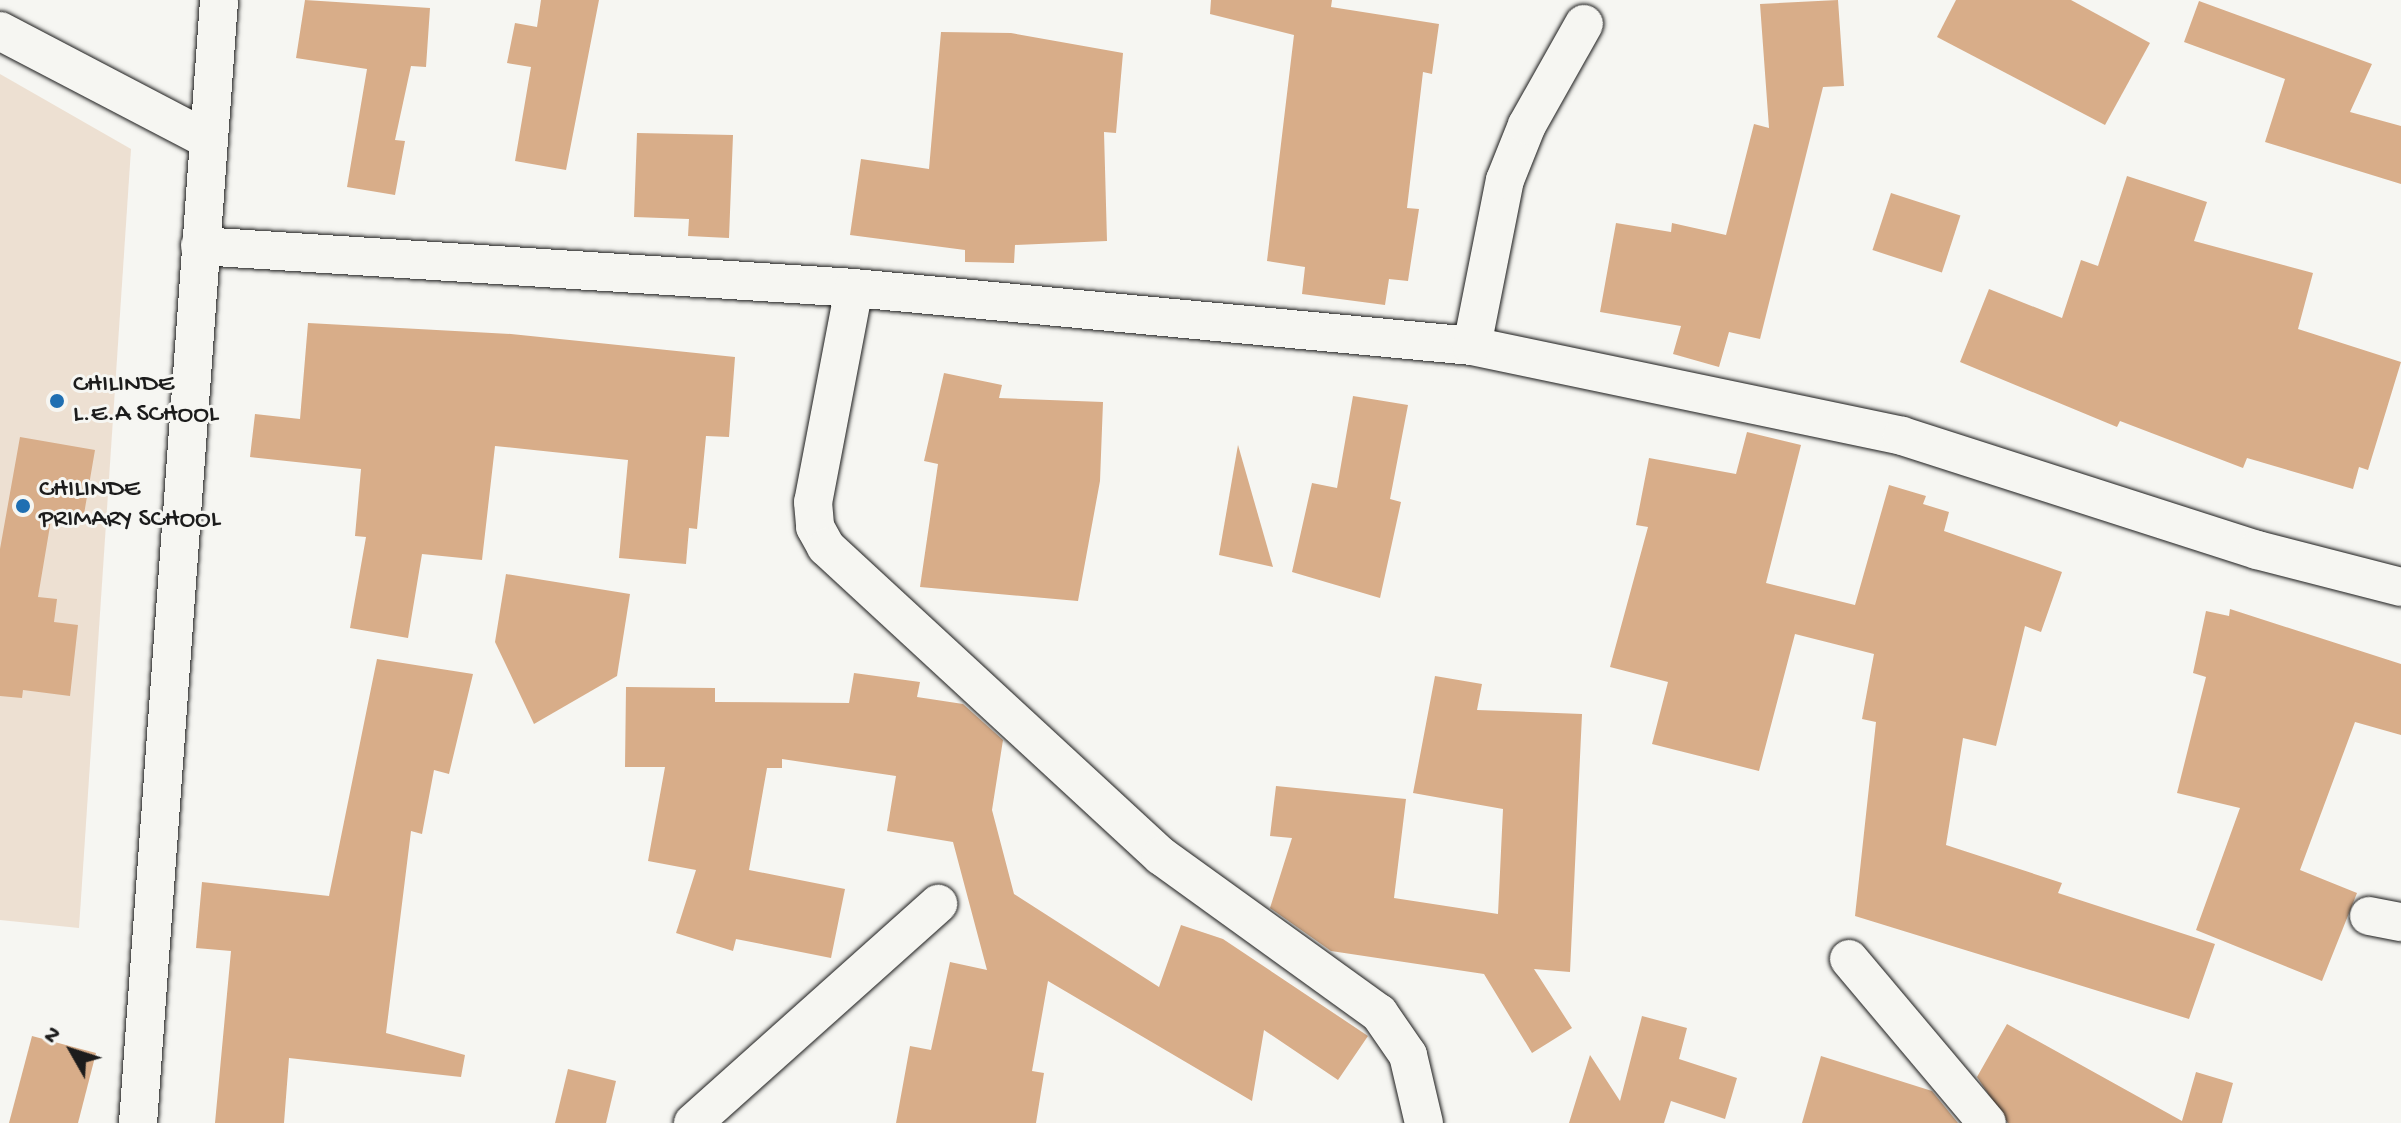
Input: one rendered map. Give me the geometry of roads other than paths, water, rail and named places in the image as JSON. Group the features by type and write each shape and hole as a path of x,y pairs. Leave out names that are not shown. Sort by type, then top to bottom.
{"street":[{"path":"138,1123 219,0"},
{"path":"1472,346 1505,180 1527,125 1584,24"},
{"path":"0,31 207,139"},
{"path":"200,246 854,288 1472,346 1902,436 2257,550 2401,587"},
{"path":"854,288 813,502 815,527 826,547 1161,856 1379,1013 1408,1055 1424,1123"},
{"path":"693,1123 938,904"},
{"path":"1849,959 1987,1123"}],"place":[{"name":"CHILINDE L.E.A SCHOOL","path":"57,401"},
{"name":"CHILINDE PRIMARY SCHOOL","path":"23,506"}]}
